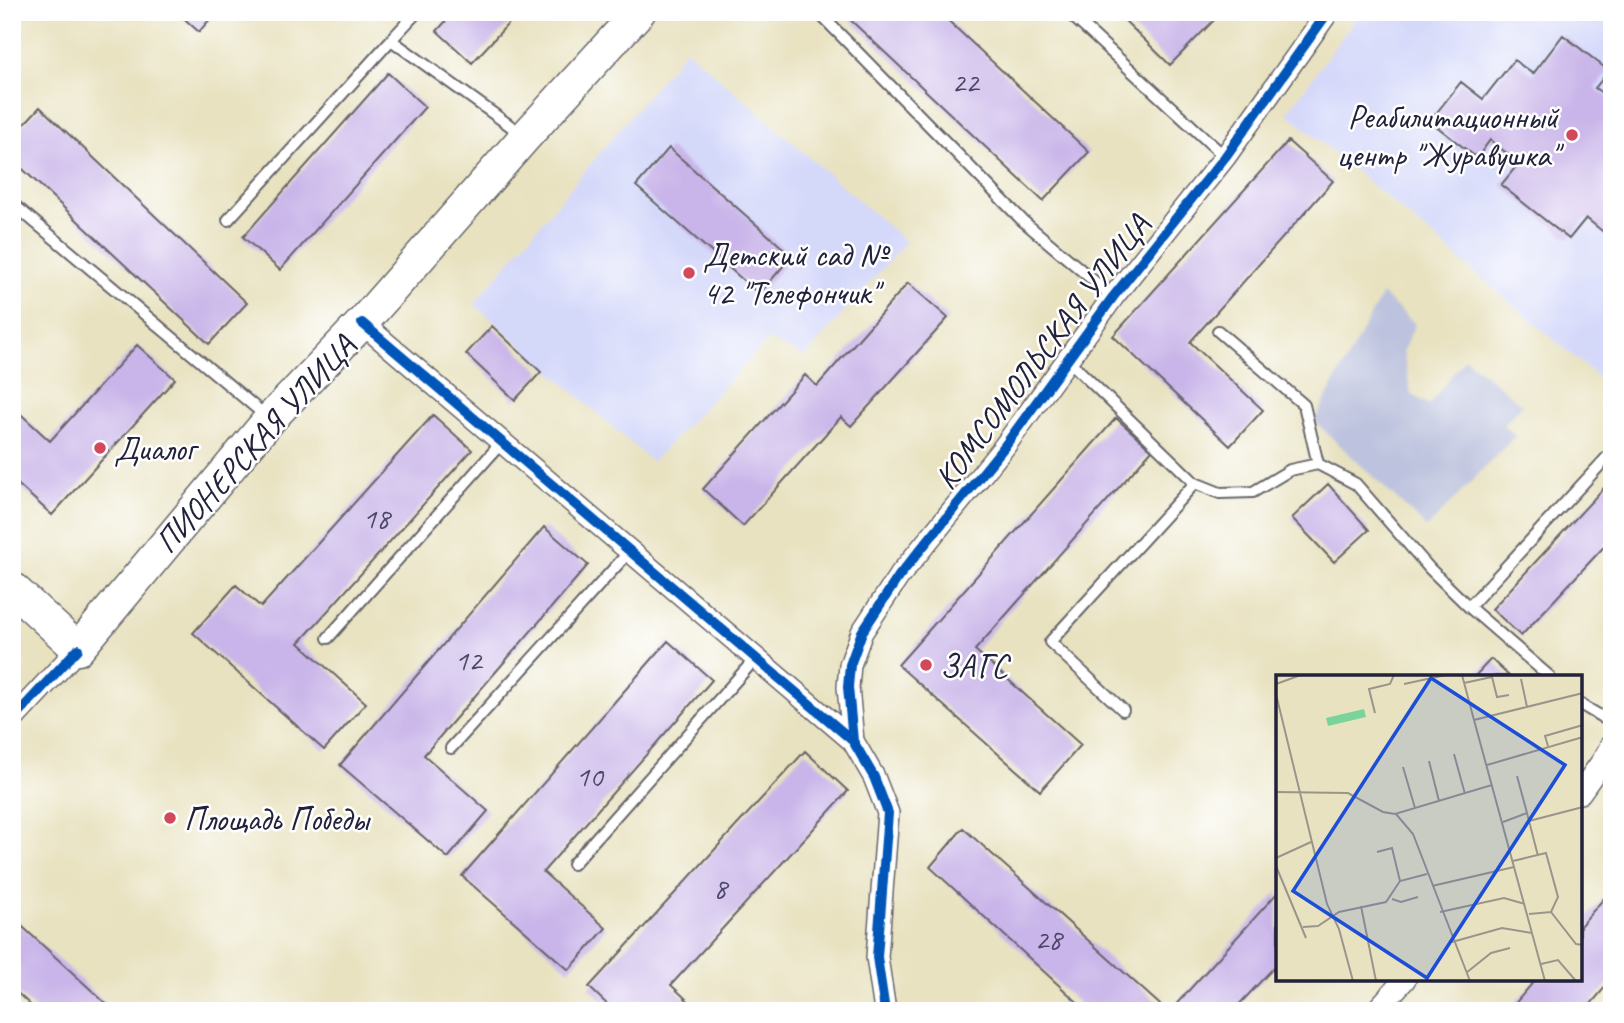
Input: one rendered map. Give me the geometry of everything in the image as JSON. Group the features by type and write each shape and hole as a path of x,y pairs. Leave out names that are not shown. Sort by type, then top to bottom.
{"main road":[{"name":"ПИОНЕРСКАЯ УЛИЦА","path":"79,649 178,526 270,419 362,323 639,12"},
{"path":"12,588 79,649"}],"street":[{"name":"КОМСОМОЛЬСКАЯ УЛИЦА","path":"853,741 848,687 850,665 862,632 899,576 1004,447 1113,297 1225,157 1328,12"},
{"path":"362,323 853,741 874,777 888,813 877,957 885,1011"},
{"name":"ПИОНЕРСКАЯ УЛИЦА","path":"12,720 79,649"},
{"path":"1582,790 1612,744"},
{"path":"1376,1011 1403,981"}],"lane":[{"path":"228,220 417,12"},
{"path":"818,12 1023,221 1113,297"},
{"path":"1068,12 1225,157"},
{"path":"391,40 525,137"},
{"path":"12,203 270,419"},
{"path":"1218,331 1304,405 1318,464"},
{"path":"1067,359 1195,483 1220,493 1253,492 1290,470 1318,464 1356,484 1430,569 1547,675"},
{"path":"328,638 503,441"},
{"path":"1469,607 1612,452"},
{"path":"1123,710 1050,642 1195,483"},
{"path":"451,748 629,552"},
{"path":"573,864 755,659"},
{"path":"1582,705 1612,723"}],"shaded area":[{"path":"1360,12 1612,12 1612,366 1600,379 1287,113"},
{"name":"Детский сад № 42 \"Телефончик\"","path":"686,49 906,242 805,357 768,340 652,462 474,304"},
{"path":"1382,294 1415,324 1403,351 1411,394 1429,405 1465,358 1522,405 1503,425 1515,436 1427,528 1314,421"}],"building":[{"path":"177,12 216,12 199,32"},
{"path":"454,12 519,12 472,63 437,31"},
{"path":"842,12 939,12 1089,152 1043,201"},
{"path":"1116,12 1218,12 1220,14 1170,65"},
{"path":"1563,35 1609,71 1595,88 1612,100 1612,239 1586,218 1569,239 1501,185 1519,163 1490,140 1477,158 1430,121 1461,82 1483,99 1514,60 1533,74"},
{"path":"388,73 425,107 280,270 243,237"},
{"path":"40,107 247,303 209,344 12,159 12,137"},
{"path":"1288,141 1333,181 1190,342 1263,410 1230,446 1113,336"},
{"path":"669,148 792,256 759,294 636,186"},
{"path":"908,283 948,318 851,426 841,417 743,526 703,489 805,375 817,386"},
{"path":"492,326 541,372 515,400 466,354"},
{"path":"137,345 175,379 52,515 12,479 12,406 50,441"},
{"path":"433,415 472,450 299,643 366,703 324,750 193,633 236,585 261,607"},
{"path":"1116,418 1152,450 975,650 1081,745 1040,791 898,665"},
{"path":"1612,479 1612,538 1521,636 1492,609"},
{"path":"1328,484 1369,530 1334,562 1292,518"},
{"path":"544,527 588,565 424,755 488,811 448,858 340,765"},
{"path":"668,641 712,680 543,872 606,928 569,970 462,876"},
{"path":"1491,659 1508,675 1476,675"},
{"path":"805,751 848,791 671,985 699,1011 614,1011 589,987"},
{"path":"963,828 1167,1011 1087,1011 930,867"},
{"path":"1612,889 1612,979 1585,1011 1517,1011 1512,1007 1534,981 1582,981 1582,924"},
{"path":"1276,894 1276,965 1233,1011 1170,1011"},
{"path":"12,917 114,1011 37,1011 12,988"}],"cycle path":[{"path":"853,741 848,687 850,665 862,632 899,576 1004,447 1113,297 1225,157 1328,12"},
{"path":"362,323 853,741 874,777 888,813 877,957 885,1011"},
{"path":"12,720 78,649"}],"place":[{"name":"Реабилитационный центр \"Журавушка\"","path":"1572,135"},
{"name":"Детский сад № 42 \"Телефончик\"","path":"689,273"},
{"name":"Диалог","path":"100,448"},
{"name":"ЗАГС","path":"926,665"},
{"name":"Площадь Победы","path":"170,818"}]}
